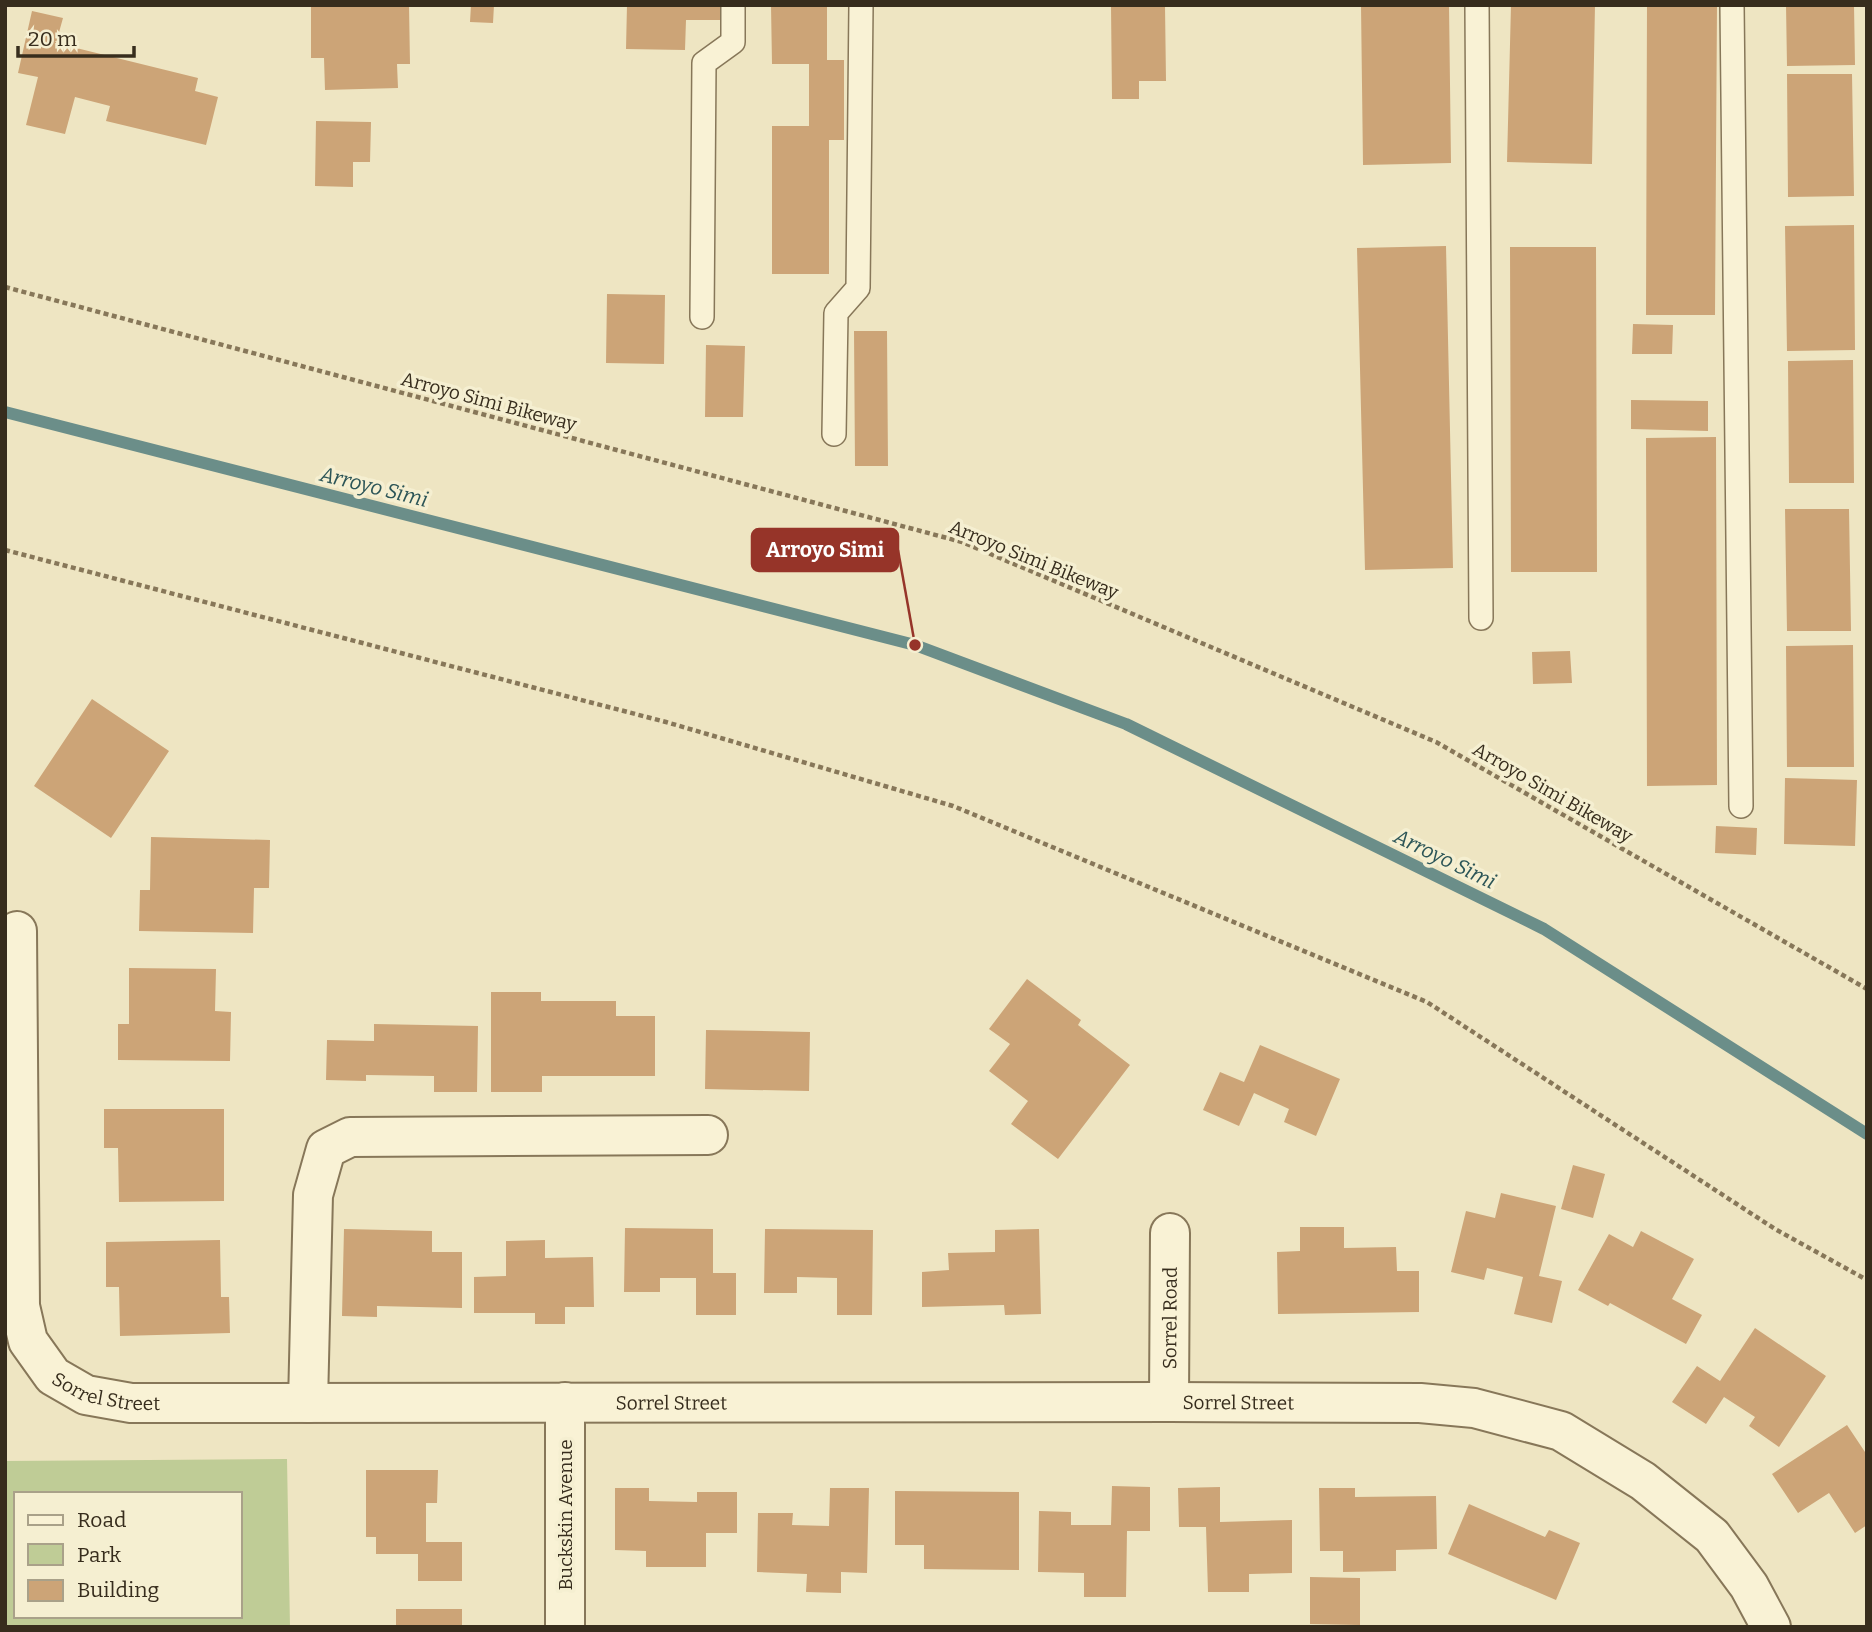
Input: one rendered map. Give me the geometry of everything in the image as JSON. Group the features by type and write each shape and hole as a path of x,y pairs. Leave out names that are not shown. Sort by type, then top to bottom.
{"street":[{"name":"Sorrel Street","path":"17,931 20,1306 28,1341 53,1376 86,1395 131,1403 1169,1402 1420,1403 1474,1408 1561,1431 1643,1481 1712,1536 1749,1586 1771,1627"},
{"path":"308,1403 313,1195 326,1149 350,1137 708,1135"},
{"name":"Sorrel Road","path":"1169,1402 1170,1233"},
{"name":"Buckskin Avenue","path":"565,1402 565,1627"}],"lane":[{"path":"702,317 704,63 733,42 733,5"},
{"path":"834,435 836,313 858,288 861,5"},
{"path":"1477,5 1480,618"},
{"path":"1732,5 1741,806"}],"path":[{"name":"Arroyo Simi Bikeway","path":"5,287 962,542 1436,741 1867,989"},
{"path":"5,550 666,722 953,806 1427,1002 1775,1229 1867,1280"}],"green space":[{"path":"287,1459 290,1627 5,1627 5,1461"}],"building":[{"path":"311,5 409,5 410,64 397,64 398,88 325,90 324,58 311,58"},
{"path":"471,5 494,5 493,23 470,22"},
{"path":"627,5 721,5 721,20 686,20 685,50 626,49"},
{"path":"771,5 827,5 827,60 844,60 844,140 829,140 829,274 772,274 772,126 809,126 809,64 772,64"},
{"path":"1361,5 1449,5 1451,163 1363,165"},
{"path":"1511,5 1595,5 1592,164 1507,162"},
{"path":"1647,5 1717,5 1715,315 1646,315"},
{"path":"1786,5 1854,5 1855,65 1787,66"},
{"path":"1111,6 1165,6 1166,81 1139,81 1139,99 1112,99"},
{"path":"32,11 63,18 56,43 198,78 195,91 218,97 206,145 106,121 110,106 75,97 65,134 26,125 38,77 18,73"},
{"path":"1787,74 1852,74 1854,196 1788,197"},
{"path":"316,121 371,122 370,162 353,162 353,187 315,186"},
{"path":"1854,225 1855,350 1787,351 1785,226"},
{"path":"1446,246 1453,568 1365,570 1357,248"},
{"path":"1510,247 1596,247 1597,572 1511,572"},
{"path":"607,294 665,295 664,364 606,363"},
{"path":"1633,324 1673,325 1672,354 1632,354"},
{"path":"854,331 887,331 888,466 855,466"},
{"path":"706,345 745,346 743,417 705,417"},
{"path":"1853,360 1854,483 1789,483 1788,361"},
{"path":"1631,400 1708,401 1708,431 1631,429"},
{"path":"1716,437 1717,785 1647,786 1646,438"},
{"path":"1785,509 1849,509 1851,631 1787,631"},
{"path":"1853,645 1854,767 1787,767 1786,646"},
{"path":"1570,651 1572,683 1533,684 1532,652"},
{"path":"92,699 169,751 111,838 34,786"},
{"path":"1785,778 1857,780 1855,846 1784,844"},
{"path":"1716,826 1757,828 1756,855 1715,853"},
{"path":"151,837 270,840 269,888 254,888 253,933 139,931 140,890 150,890"},
{"path":"129,968 216,969 215,1011 231,1012 230,1061 118,1060 118,1024 129,1024"},
{"path":"1027,979 1081,1020 1078,1025 1130,1065 1058,1159 1011,1124 1028,1101 989,1071 1010,1044 989,1029"},
{"path":"491,992 541,992 541,1001 616,1001 616,1016 655,1016 655,1076 542,1076 542,1092 491,1092"},
{"path":"374,1024 478,1026 477,1092 434,1092 434,1076 366,1075 366,1081 326,1080 327,1040 374,1041"},
{"path":"706,1030 810,1032 809,1091 705,1089"},
{"path":"1260,1045 1340,1079 1316,1136 1284,1122 1289,1109 1254,1093 1239,1126 1203,1110 1220,1072 1244,1082"},
{"path":"104,1109 224,1109 224,1201 119,1202 118,1148 104,1148"},
{"path":"1573,1165 1605,1174 1593,1218 1561,1209"},
{"path":"1501,1193 1556,1206 1539,1276 1562,1281 1552,1323 1514,1314 1523,1277 1487,1268 1484,1280 1451,1272 1466,1211 1495,1218"},
{"path":"1300,1227 1344,1227 1344,1248 1396,1247 1397,1271 1419,1271 1419,1312 1278,1314 1277,1252 1300,1251"},
{"path":"625,1228 713,1229 713,1273 736,1273 736,1315 696,1315 696,1278 660,1278 660,1292 624,1292"},
{"path":"344,1229 432,1231 432,1252 462,1252 462,1308 377,1306 377,1317 342,1316"},
{"path":"765,1229 873,1230 872,1315 837,1315 837,1278 797,1277 797,1293 764,1293"},
{"path":"1039,1229 1041,1314 1005,1315 1004,1305 922,1307 922,1272 949,1270 948,1253 995,1252 995,1230"},
{"path":"1641,1231 1694,1259 1672,1299 1702,1315 1686,1344 1610,1303 1608,1306 1578,1290 1609,1234 1633,1247"},
{"path":"220,1240 221,1297 229,1297 230,1333 120,1336 119,1287 106,1287 106,1242"},
{"path":"545,1240 545,1258 593,1257 594,1307 565,1307 565,1324 535,1324 535,1313 474,1313 474,1277 506,1276 506,1241"},
{"path":"1755,1328 1826,1376 1779,1447 1749,1426 1755,1417 1724,1397 1706,1424 1672,1402 1697,1366 1720,1381"},
{"path":"1847,1425 1867,1455 1867,1525 1855,1533 1829,1493 1798,1513 1772,1474"},
{"path":"366,1470 438,1470 437,1503 426,1503 426,1542 462,1542 462,1581 418,1581 418,1554 376,1554 376,1537 366,1537"},
{"path":"1112,1486 1150,1487 1150,1531 1127,1531 1126,1597 1084,1597 1084,1573 1038,1572 1039,1511 1071,1512 1071,1525 1111,1525"},
{"path":"1220,1487 1220,1522 1292,1520 1292,1573 1249,1574 1249,1592 1208,1592 1206,1527 1179,1527 1178,1488"},
{"path":"615,1488 649,1488 649,1501 697,1502 697,1492 737,1492 737,1533 706,1533 706,1567 646,1567 646,1551 615,1550"},
{"path":"830,1488 869,1488 867,1573 841,1572 841,1593 806,1592 807,1574 757,1572 758,1513 793,1513 792,1525 829,1526"},
{"path":"1319,1488 1355,1488 1355,1497 1436,1496 1437,1549 1396,1550 1396,1571 1343,1572 1343,1551 1320,1551"},
{"path":"895,1491 1019,1492 1019,1570 924,1569 924,1545 895,1545"},
{"path":"1469,1504 1545,1537 1549,1530 1580,1543 1556,1600 1448,1554"},
{"path":"1310,1577 1360,1578 1360,1625 1310,1624"},
{"path":"396,1609 462,1609 462,1627 396,1627"}],"waterway":[{"name":"Arroyo Simi","path":"5,412 915,645 1126,724 1544,929 1867,1134"}],"place":[{"name":"Arroyo Simi","path":"915,645"}]}
